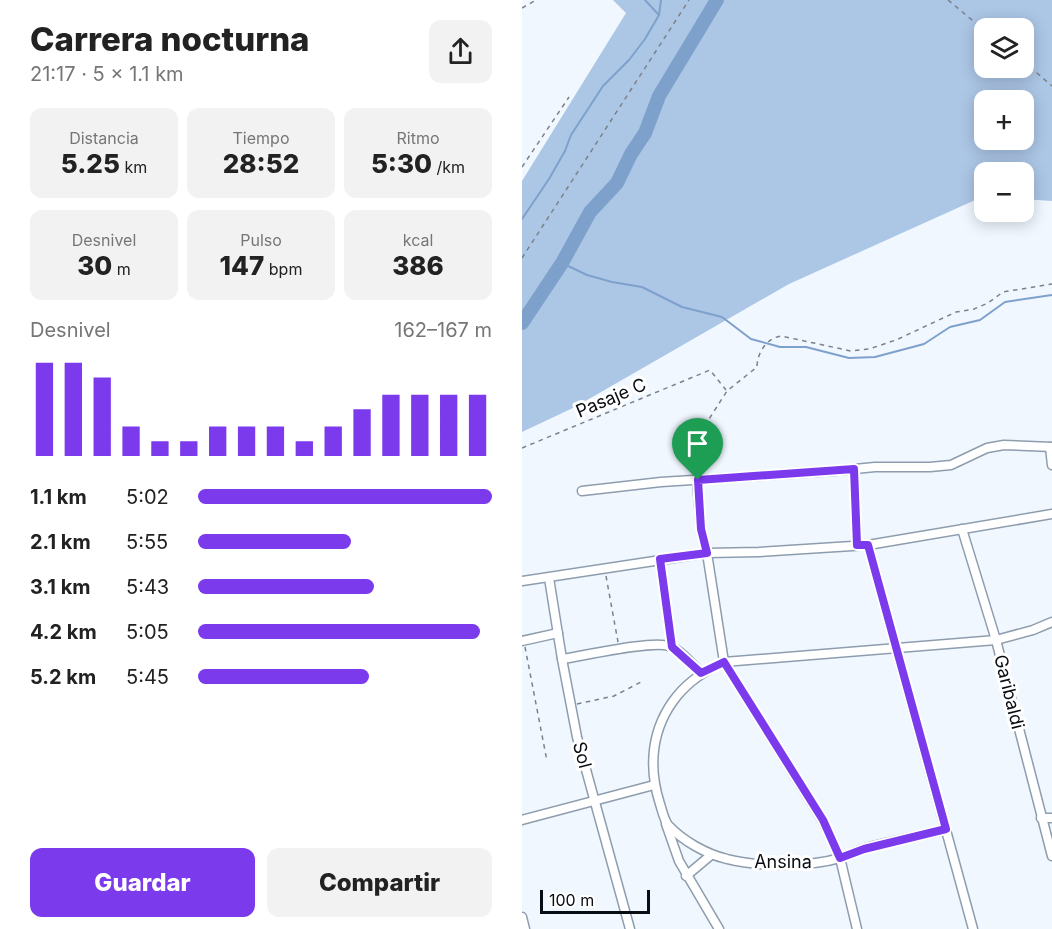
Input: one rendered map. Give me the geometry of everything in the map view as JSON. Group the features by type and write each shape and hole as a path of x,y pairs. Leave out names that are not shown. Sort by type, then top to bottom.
{"street":[{"path":"582,491 660,482 951,465 987,448 1004,445 1051,447 1052,465"},
{"path":"698,480 701,529 707,553 724,662 823,820 840,858 857,929"},
{"path":"522,581 707,553 868,545 1052,514"},
{"name":"Garibaldi","path":"962,529 996,640 1052,856"},
{"path":"868,545 974,929"},
{"name":"Sol","path":"549,578 571,705 594,800 630,929"},
{"path":"719,929 686,876 672,843 654,785 652,767 656,736 664,716 677,696 701,673 724,662 996,640 1033,630 1052,622"},
{"path":"523,641 558,633"},
{"path":"562,659 663,644 672,647 701,673"},
{"path":"522,820 654,785"},
{"path":"1041,819 1052,818"},
{"name":"Ansina","path":"666,824 711,855 729,860 772,863 840,858 864,849 946,829"},
{"path":"686,876 711,855"},
{"path":"522,917 525,929"}],"path":[{"path":"522,8 536,0"},
{"path":"522,258 689,0"},
{"path":"948,0 974,22"},
{"path":"1034,70 1052,86"},
{"path":"522,166 569,97"},
{"path":"698,480 702,430 727,391 757,367 763,347 775,337 781,336 851,351 869,349 896,340 956,312 974,309 1003,292 1052,284"},
{"name":"Pasaje C","path":"522,448 710,370 727,391"},
{"path":"854,469 857,545"},
{"path":"660,559 672,647"},
{"path":"605,569 619,649"},
{"path":"523,641 547,762"},
{"path":"571,705 614,696 641,682"}],"shaded area":[{"path":"613,0 1052,0 1052,201 1034,200 1034,162 974,162 974,201 789,284 575,407 522,432 522,181 626,13"}],"waterway":[{"path":"645,0 659,15"},
{"path":"522,219 549,179 571,135 603,86 629,60 645,39 659,15 661,0"},
{"path":"522,323 562,263 590,212 617,183 631,154 645,133 659,96 717,0"},
{"path":"562,263 587,275 642,287 682,307 722,317 751,339 780,347 806,347 849,358 875,357 924,344 950,327 980,320 1005,302 1052,295"}],"route":[{"path":"854,469 857,545 868,545 946,829 864,849 840,858 823,820 724,662 701,673 672,647 660,559 707,553 701,529 698,480 854,469"}]}
